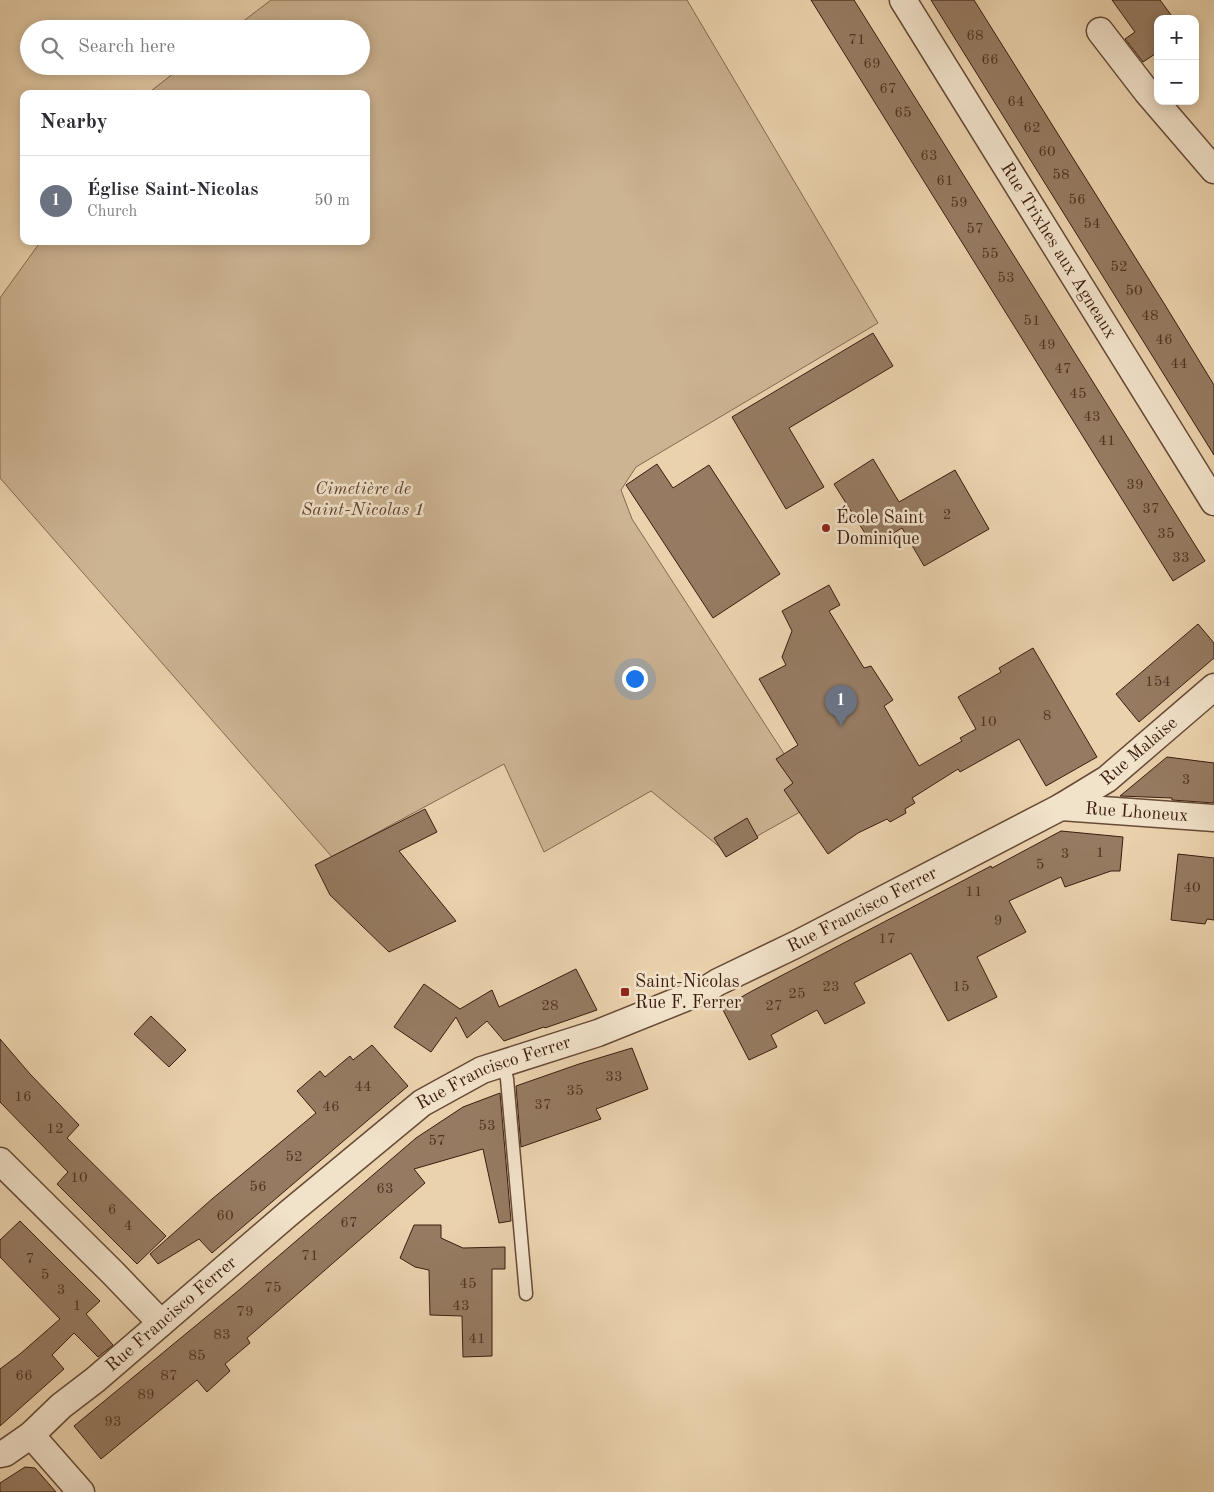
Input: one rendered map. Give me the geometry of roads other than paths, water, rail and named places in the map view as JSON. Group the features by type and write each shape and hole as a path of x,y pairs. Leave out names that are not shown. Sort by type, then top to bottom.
{"street":[{"name":"Rue Trixhes aux Agneaux","path":"903,0 1214,502"},
{"path":"1100,32 1147,92 1214,170"},
{"name":"Rue Malaise","path":"1060,807 1107,780 1214,687"},
{"name":"Rue Lhoneux","path":"1060,807 1214,818"},
{"name":"Rue Francisco Ferrer","path":"0,1454 31,1435 60,1406 95,1380 289,1213 422,1103 482,1070 598,1033 705,990 796,945 1060,807"},
{"path":"0,1161 161,1323"},
{"path":"31,1435 81,1492"}],"lane":[{"path":"502,1064 507,1079 526,1294"}],"place":[{"name":"École Saint Dominique","path":"826,528"},
{"name":"Église Saint-Nicolas","path":"841,726"},
{"name":"Saint-Nicolas Rue F. Ferrer","path":"625,992"}],"park label":[{"name":"Cimetière de Saint-Nicolas 1","path":"363,499"}]}
